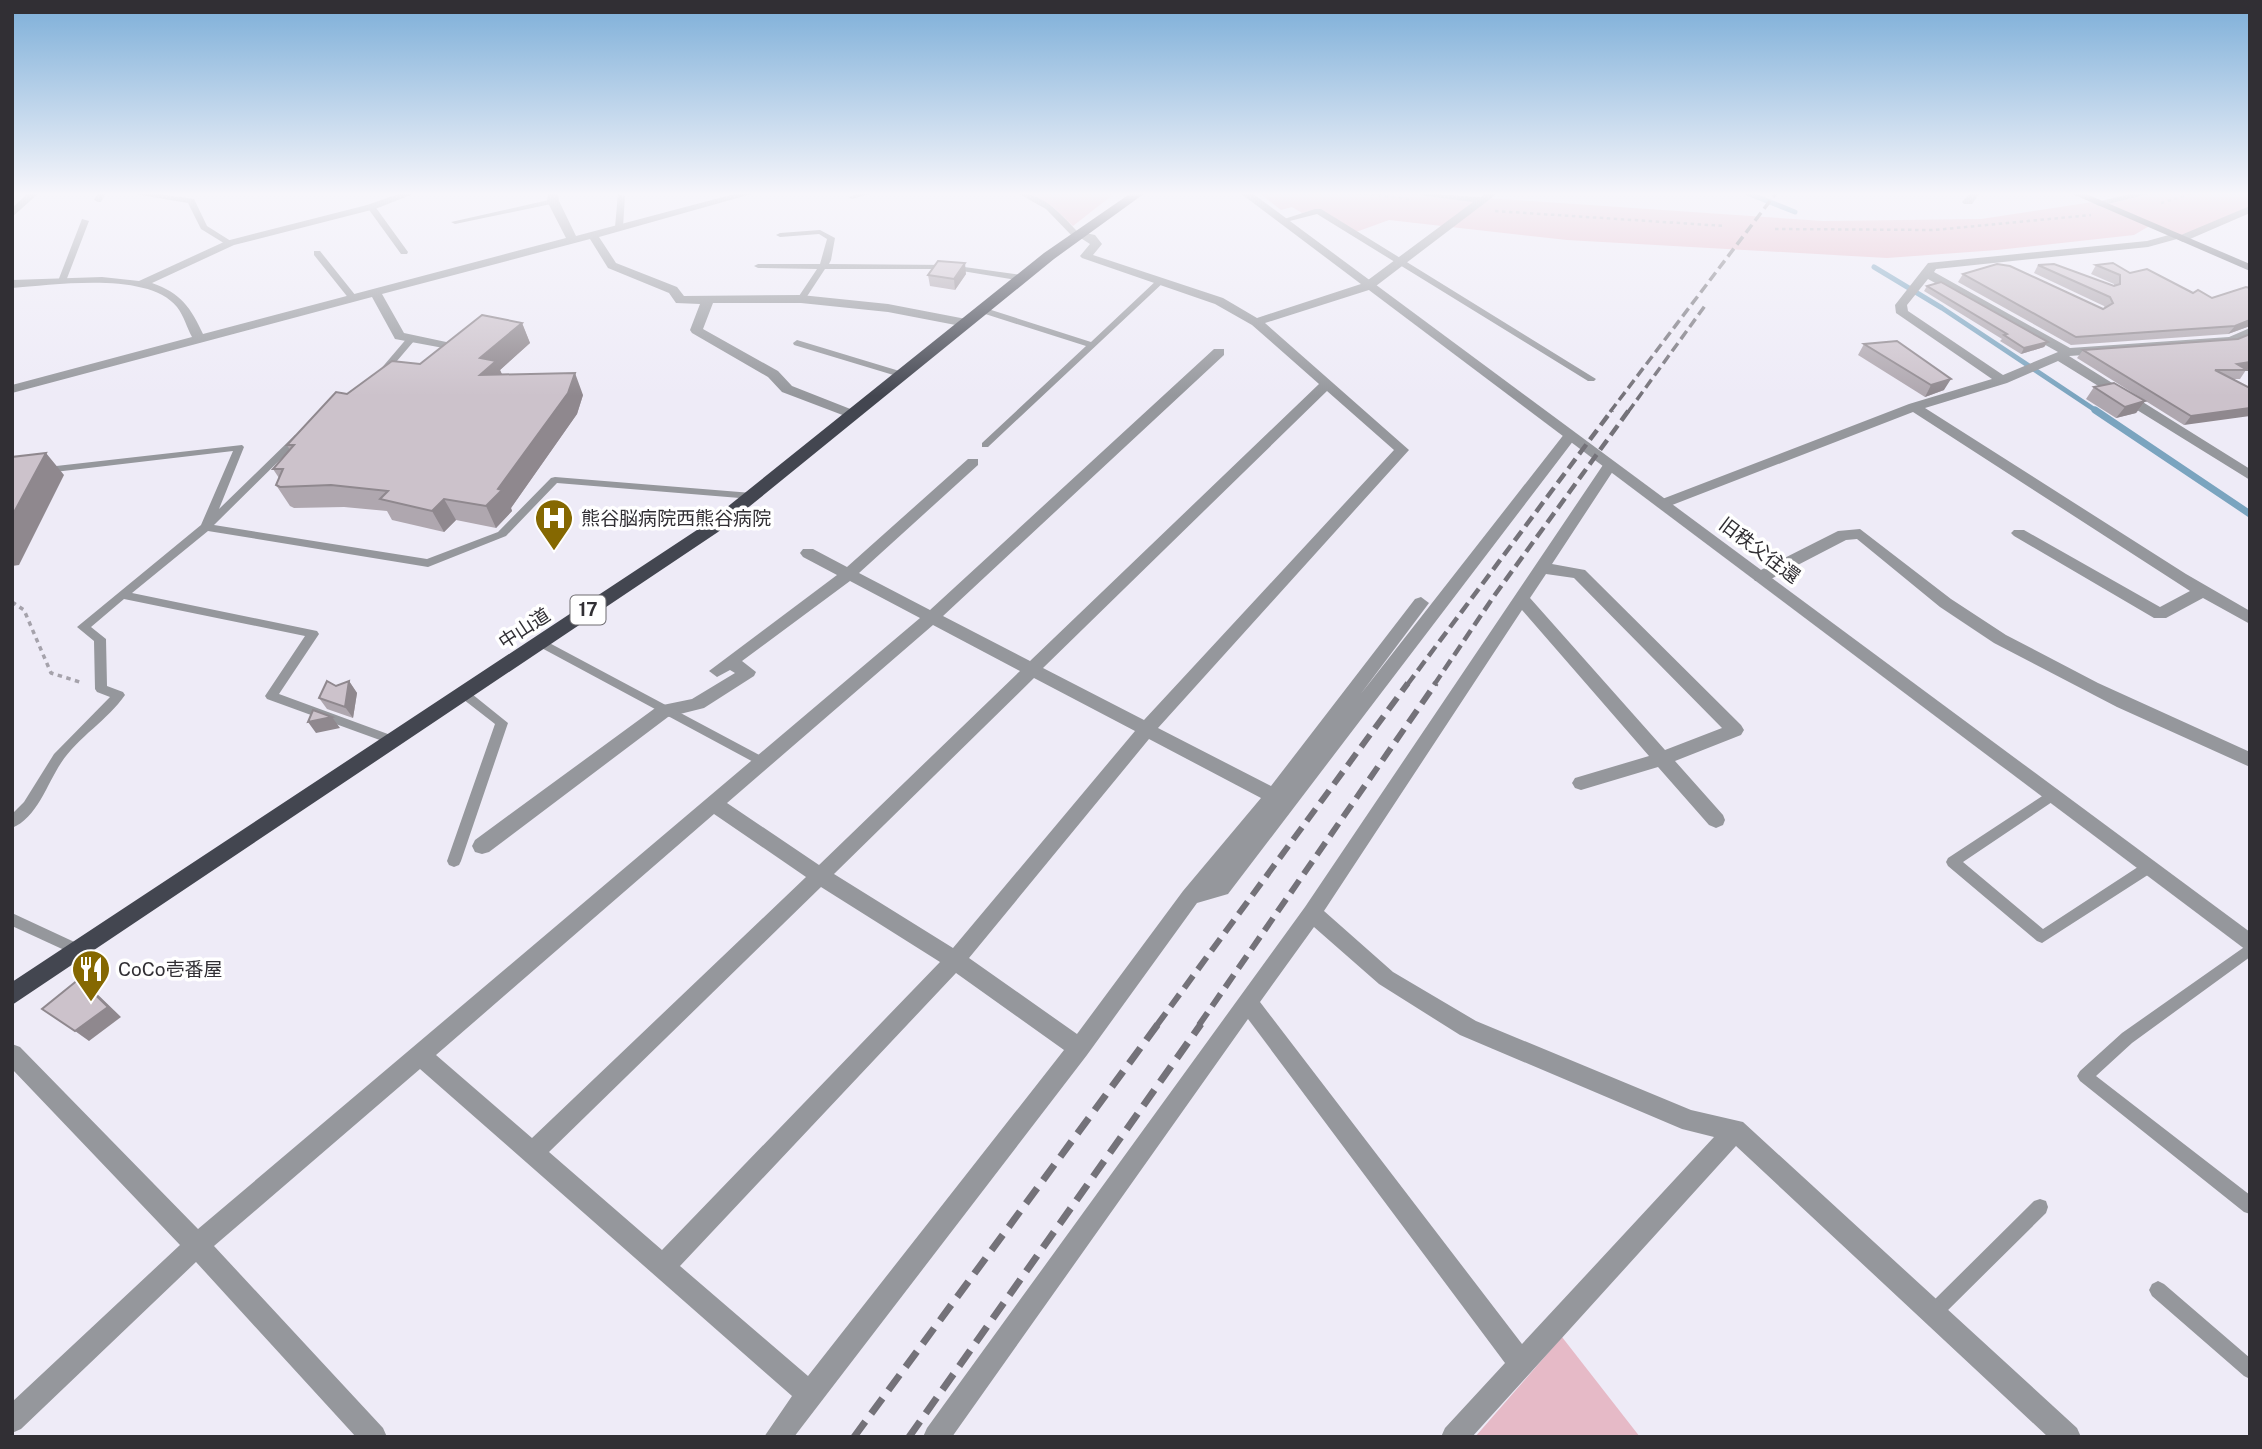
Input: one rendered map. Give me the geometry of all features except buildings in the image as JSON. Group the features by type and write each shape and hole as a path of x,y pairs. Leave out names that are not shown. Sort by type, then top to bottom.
{"highway":[{"name":"中山道","path":"12,995 712,528 1045,261"}],"main road":[{"path":"2233,261 2250,268"}],"street":[{"path":"139,285 192,261"},
{"path":"12,389 492,261"},
{"path":"609,261 624,272 673,289 680,300 707,302 801,299 887,308 966,323"},
{"path":"664,1266 955,960 1145,731 1402,450 1256,322 1219,301 1097,261"},
{"name":"旧秩父往還","path":"1334,261 2053,794 2250,946"},
{"path":"1984,261 1932,266 1901,305 1902,313 2002,380"},
{"path":"1991,261 2014,271"},
{"path":"2043,261 2057,266"},
{"path":"1256,322 1367,286 1399,262"},
{"path":"1927,273 2064,354 2250,476"},
{"path":"12,284 114,278 139,285 167,294 181,303 199,339"},
{"path":"375,292 399,336 460,349"},
{"path":"707,302 696,330 773,374 787,390 853,415"},
{"path":"1662,504 1914,407 2002,380 2064,354 2231,341 2250,332"},
{"path":"12,1420 197,1245 931,618 1219,352"},
{"path":"533,1152 822,877 1030,670 1327,384"},
{"path":"1914,407 2203,591 2250,618"},
{"path":"1191,897 1221,888 1570,436"},
{"path":"482,846 664,711 683,711 699,705 748,672 723,666 849,574 973,462"},
{"path":"936,1437 1312,913 1610,465"},
{"path":"2019,533 2160,614 2203,591"},
{"path":"1761,577 1843,535 1860,534 1935,595 1999,639 2178,728 2250,760"},
{"path":"808,553 1274,796"},
{"path":"1543,568 1579,574 1735,730 1662,759 1581,783"},
{"path":"1522,600 1716,820"},
{"path":"777,1437 1079,1048 1191,897 1274,796 1421,603"},
{"path":"713,804 822,877 955,960 1079,1048"},
{"path":"1312,913 1386,978 1468,1028 1690,1121 1735,1130 2068,1437"},
{"path":"1248,1003 1521,1364"},
{"path":"12,1054 197,1245 374,1437"},
{"path":"419,1055 810,1395"},
{"path":"1454,1437 1735,1130"}],"lane":[{"path":"62,282 70,261"},
{"path":"323,261 353,298"},
{"path":"801,299 825,261"},
{"path":"1399,262 1591,379"},
{"path":"758,265 950,267 1022,278"},
{"path":"985,444 1161,281"},
{"path":"982,310 1092,345"},
{"path":"369,383 380,375 411,339"},
{"path":"797,343 903,375"},
{"path":"12,823 29,806 58,757 119,695 101,689 100,639 83,627 206,527 304,431"},
{"path":"12,474 239,447 206,527"},
{"path":"206,527 428,563 502,534 555,481 752,496"},
{"path":"122,595 313,634 271,696 391,740"},
{"path":"540,642 763,762"},
{"path":"454,860 502,723 463,693"},
{"path":"2053,794 1953,862 2042,937 2149,867"},
{"path":"12,919 78,950"},
{"path":"2250,946 2127,1038 2085,1076 2250,1206"},
{"path":"1933,1313 2040,1208"},
{"path":"2158,1290 2250,1370"}],"path":[{"path":"12,602 24,610 51,673 101,689"}],"shaded area":[{"path":"1562,1337 1640,1437 1475,1437"}],"waterway":[{"path":"1874,267 1942,308 2095,410"},
{"path":"2095,410 2250,514"}],"railway":[{"path":"1610,412 1725,261"},
{"path":"1628,412 1707,303"},
{"path":"1407,685 1612,410"},
{"path":"1434,685 1494,596 1629,410"},
{"path":"1157,1025 1408,683"},
{"path":"1199,1025 1436,683"},
{"path":"854,1437 1158,1024"},
{"path":"909,1437 1201,1024"}],"place":[{"name":"熊谷脳病院西熊谷病院","path":"554,552"},
{"name":"CoCo壱番屋","path":"91,1003"}]}
